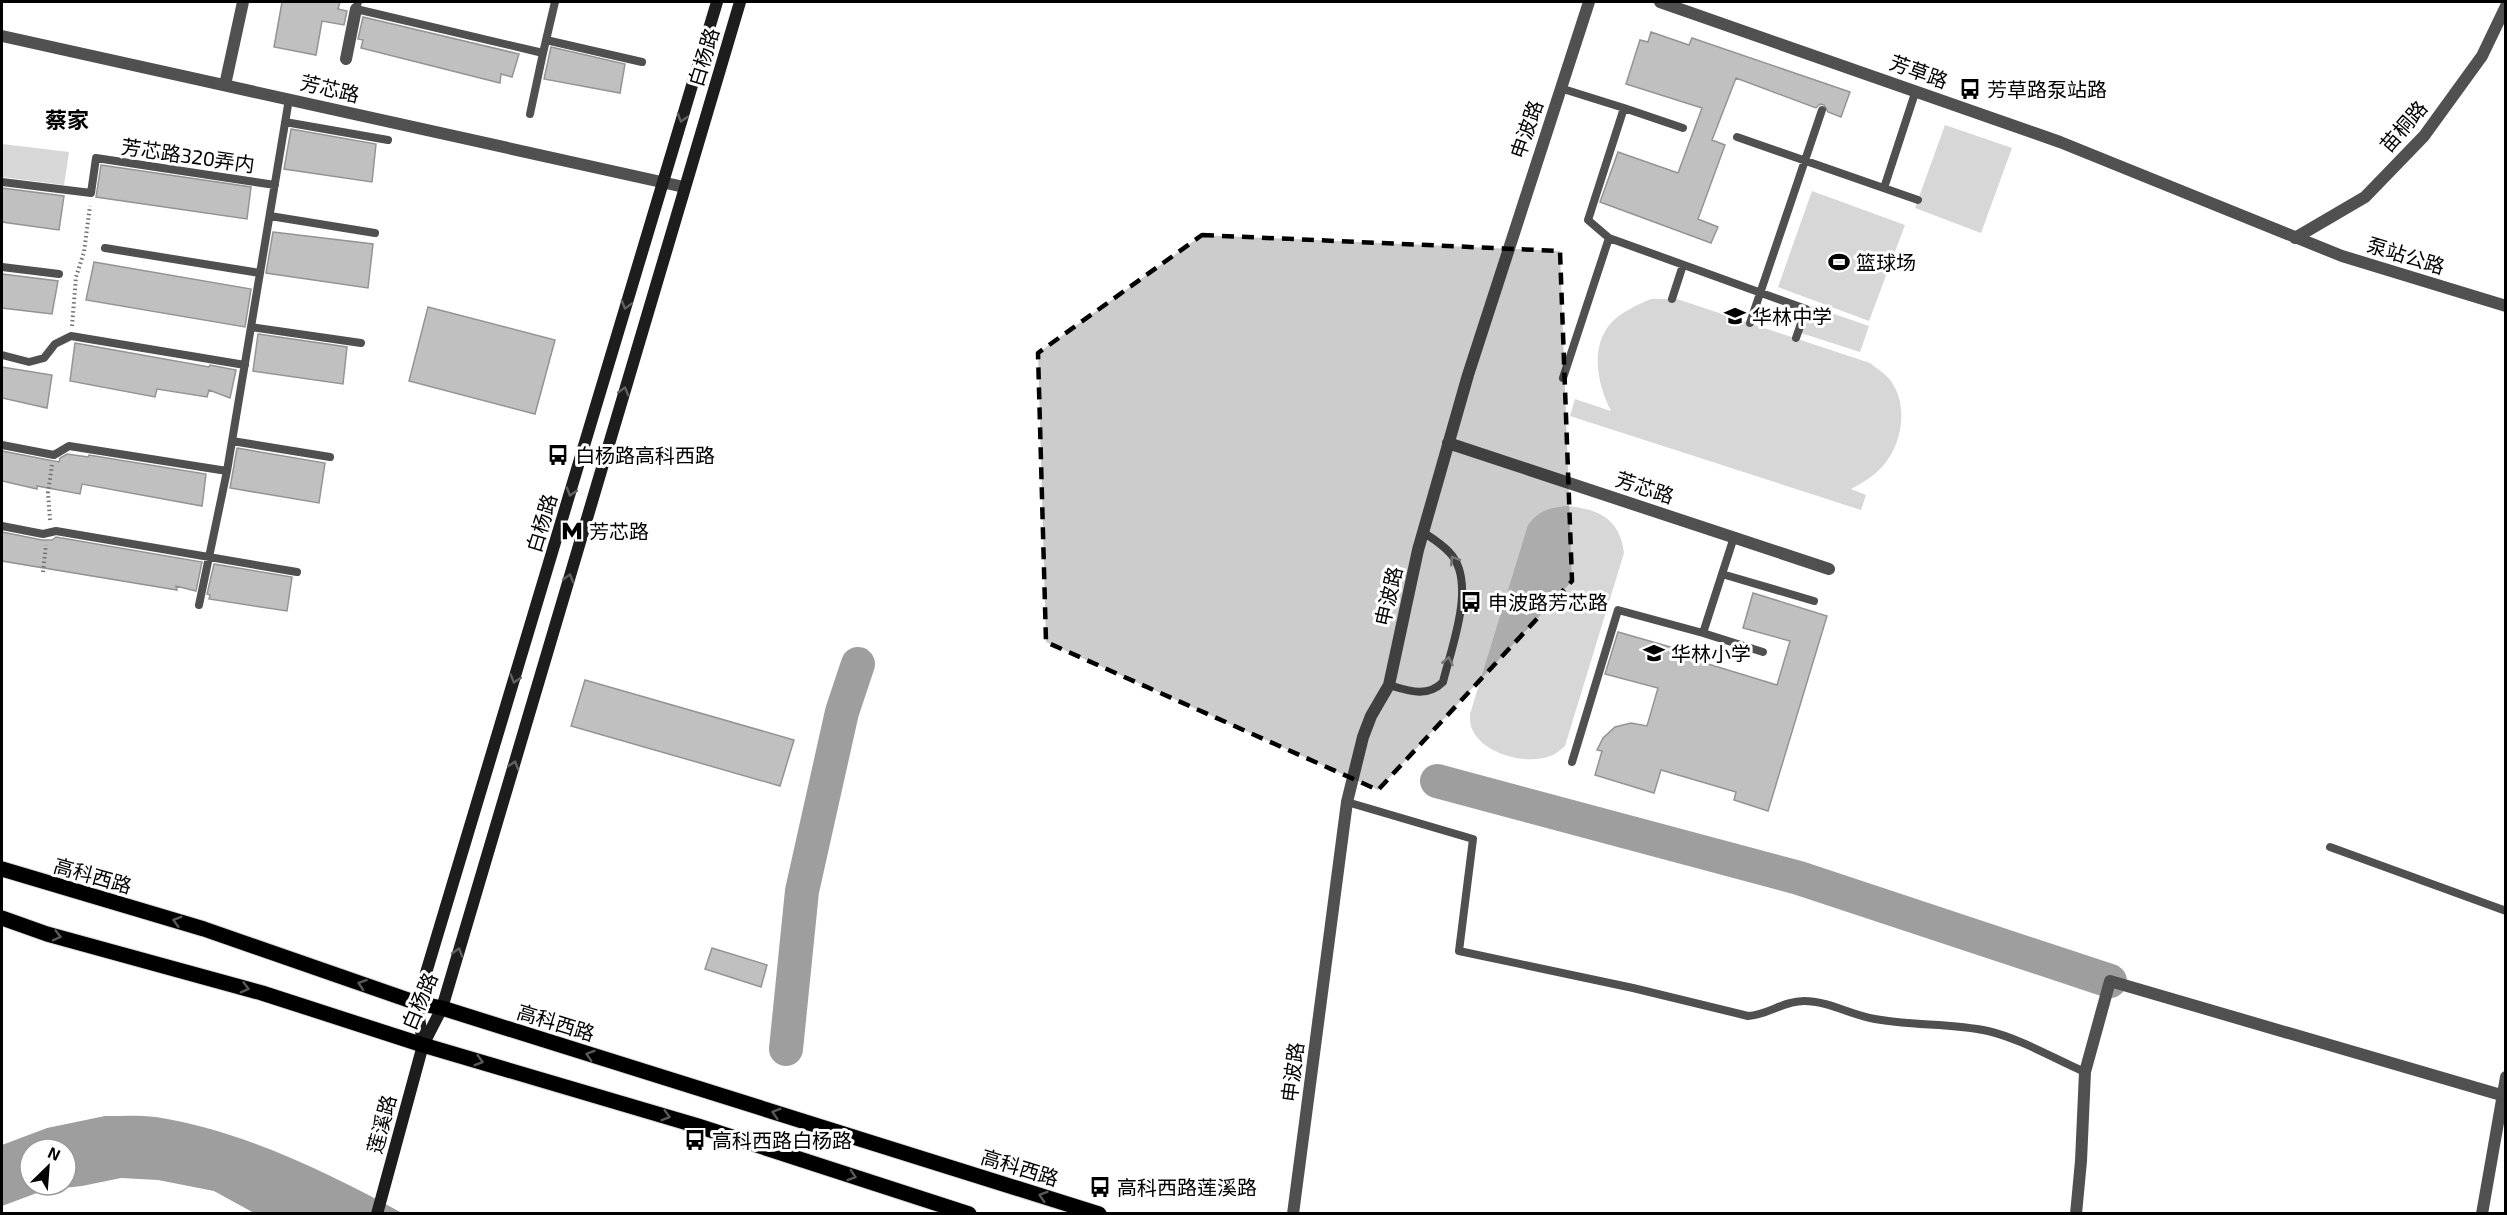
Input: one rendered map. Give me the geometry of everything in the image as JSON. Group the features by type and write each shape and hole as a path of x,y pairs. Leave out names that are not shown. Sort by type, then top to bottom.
{"main road":[{"name":"白杨路","path":"423,1045 417,1003 717,2"},
{"name":"白杨路","path":"423,1045 442,1008 740,2"},
{"name":"高科西路","path":"2,868 204,929 417,1003 442,1008 1099,1214"},
{"path":"2,918 47,934 262,993 423,1045 698,1126 969,1214"},
{"name":"莲溪路","path":"377,1214 423,1045"}],"street":[{"path":"225,85 243,2"},
{"name":"申波路","path":"1293,1214 1347,802 1363,737 1371,716 1389,685 1424,532 1448,443 1500,273 1589,2"},
{"name":"芳草路","path":"1660,2 1916,90 2108,160 2295,238"},
{"path":"346,59 357,5"},
{"name":"苗桐路","path":"2295,238 2365,196 2424,136 2482,56 2505,6"},
{"name":"芳芯路","path":"2,36 684,187"},
{"name":"泵站公路","path":"2295,238 2342,256 2505,306"},
{"name":"芳芯路","path":"1448,443 1829,569"},
{"path":"2076,1214 2085,1072 2110,981 2504,1085 2482,1214"}],"lane":[{"path":"530,114 555,2"},
{"path":"357,5 543,52"},
{"path":"546,40 642,62"},
{"path":"1560,88 1683,128"},
{"path":"1884,188 1916,90"},
{"name":"芳芯路320弄内","path":"199,605 227,471 289,99"},
{"path":"1624,108 1588,220 1609,238 1806,309 1796,338"},
{"path":"1750,323 1822,110"},
{"path":"285,122 388,140"},
{"path":"1737,137 1918,200"},
{"name":"芳芯路320弄内","path":"91,193 96,158 275,185"},
{"path":"2,183 91,193"},
{"path":"270,216 375,233"},
{"path":"1563,378 1609,238"},
{"path":"105,248 260,273"},
{"path":"1672,299 1683,265"},
{"path":"2,267 58,274"},
{"path":"251,327 361,343"},
{"path":"2,355 30,362 44,358 55,344 71,336 245,365"},
{"path":"232,441 330,457"},
{"path":"2,445 54,455 69,446 227,471"},
{"path":"2,526 46,533 57,531 297,572"},
{"path":"1389,685 1424,693 1436,689 1443,682 1462,599 1462,576 1458,564 1450,552 1424,532"},
{"path":"1703,633 1734,537"},
{"path":"1722,574 1814,601"},
{"path":"1572,762 1618,610 1763,652"},
{"path":"1347,802 1473,839 1458,951 1594,979 1748,1016 1759,1016 1787,1002 1805,1001 1884,1021 1989,1031 2085,1072"},
{"path":"2330,847 2505,910"}],"path":[{"path":"71,336 76,277 84,252 91,193"},
{"path":"43,572 46,533 50,519 48,493 54,455"}],"highlighted area":[{"path":"1202,235 1560,251 1572,581 1378,790 1046,642 1038,353"}],"shaded area":[{"path":"1945,125 2012,148 1981,233 1915,208"},
{"path":"2,144 69,152 64,185 2,177"},
{"name":"篮球场","path":"1812,191 1905,225 1869,321 1778,287"},
{"path":"1651,299 1677,299 1870,363 1891,381 1900,402 1901,426 1894,448 1882,467 1851,489 1866,495 1861,510 1570,416 1575,399 1611,411 1599,378 1600,344 1604,333 1615,319"},
{"path":"1811,306 1869,326 1860,352 1801,333"},
{"path":"1567,506 1589,510 1606,518 1618,532 1624,553 1565,746 1553,755 1543,758 1508,756 1486,746 1478,738 1470,724 1470,714 1528,525 1536,516 1545,511"},
{"path":"105,1116 150,1116 188,1123 283,1154 402,1213 254,1213 214,1191 158,1180 121,1178 78,1186 78,1137 23,1137 47,1128"},
{"path":"18,1139 18,1197 26,1197 2,1206 2,1145"}],"building":[{"path":"282,2 340,2 338,9 347,11 344,25 322,21 316,55 274,47"},
{"path":"363,17 519,54 512,77 501,74 500,83 361,48 363,40 358,39"},
{"path":"1651,32 1689,45 1692,38 1850,92 1841,117 1828,112 1824,105 1820,104 1816,108 1736,78 1712,140 1725,145 1698,219 1718,227 1711,243 1600,202 1618,152 1678,173 1702,108 1626,84 1640,40 1648,42"},
{"path":"551,47 625,64 620,93 544,79"},
{"path":"291,129 376,144 372,182 284,169"},
{"path":"101,165 251,187 247,219 96,197"},
{"path":"2,188 64,196 59,230 2,222"},
{"path":"273,232 373,244 368,288 266,273"},
{"path":"94,262 251,289 245,327 86,300"},
{"path":"2,274 58,281 52,314 2,308"},
{"path":"428,307 555,340 535,414 409,381"},
{"path":"258,334 347,347 343,384 253,371"},
{"path":"75,343 236,370 230,398 209,390 207,397 157,389 155,397 70,381"},
{"path":"2,367 52,375 47,408 2,398"},
{"path":"237,448 325,463 319,503 230,488"},
{"path":"2,451 59,462 60,458 67,454 88,457 89,455 206,474 202,506 82,484 80,494 37,486 37,489 2,481"},
{"path":"2,532 42,540 52,540 56,537 202,562 196,591 176,586 177,590 2,561"},
{"path":"214,564 292,577 287,611 209,599 210,595 207,594"},
{"path":"1753,593 1827,616 1768,811 1734,800 1736,792 1661,770 1654,793 1595,775 1602,751 1597,750 1603,738 1615,727 1631,723 1647,726 1658,688 1605,674 1618,632 1695,654 1695,660 1777,685 1790,641 1743,628"},
{"path":"585,680 794,740 780,786 571,726"},
{"path":"712,948 767,965 761,987 705,969"}],"waterway":[{"path":"786,1049 802,891 842,712 858,664"},
{"path":"1437,781 1799,878 2110,981"}],"place":[{"name":"芳草路泵站路","path":"1970,89"},
{"name":"篮球场","path":"1839,262"},
{"name":"华林中学","path":"1735,316"},
{"name":"白杨路高科西路","path":"558,455"},
{"name":"芳芯路","path":"572,531"},
{"name":"申波路芳芯路","path":"1471,602"},
{"name":"华林小学","path":"1654,653"},
{"name":"高科西路白杨路","path":"695,1140"},
{"name":"高科西路莲溪路","path":"1100,1187"}],"district":[{"name":"蔡家","path":"67,119"}]}
